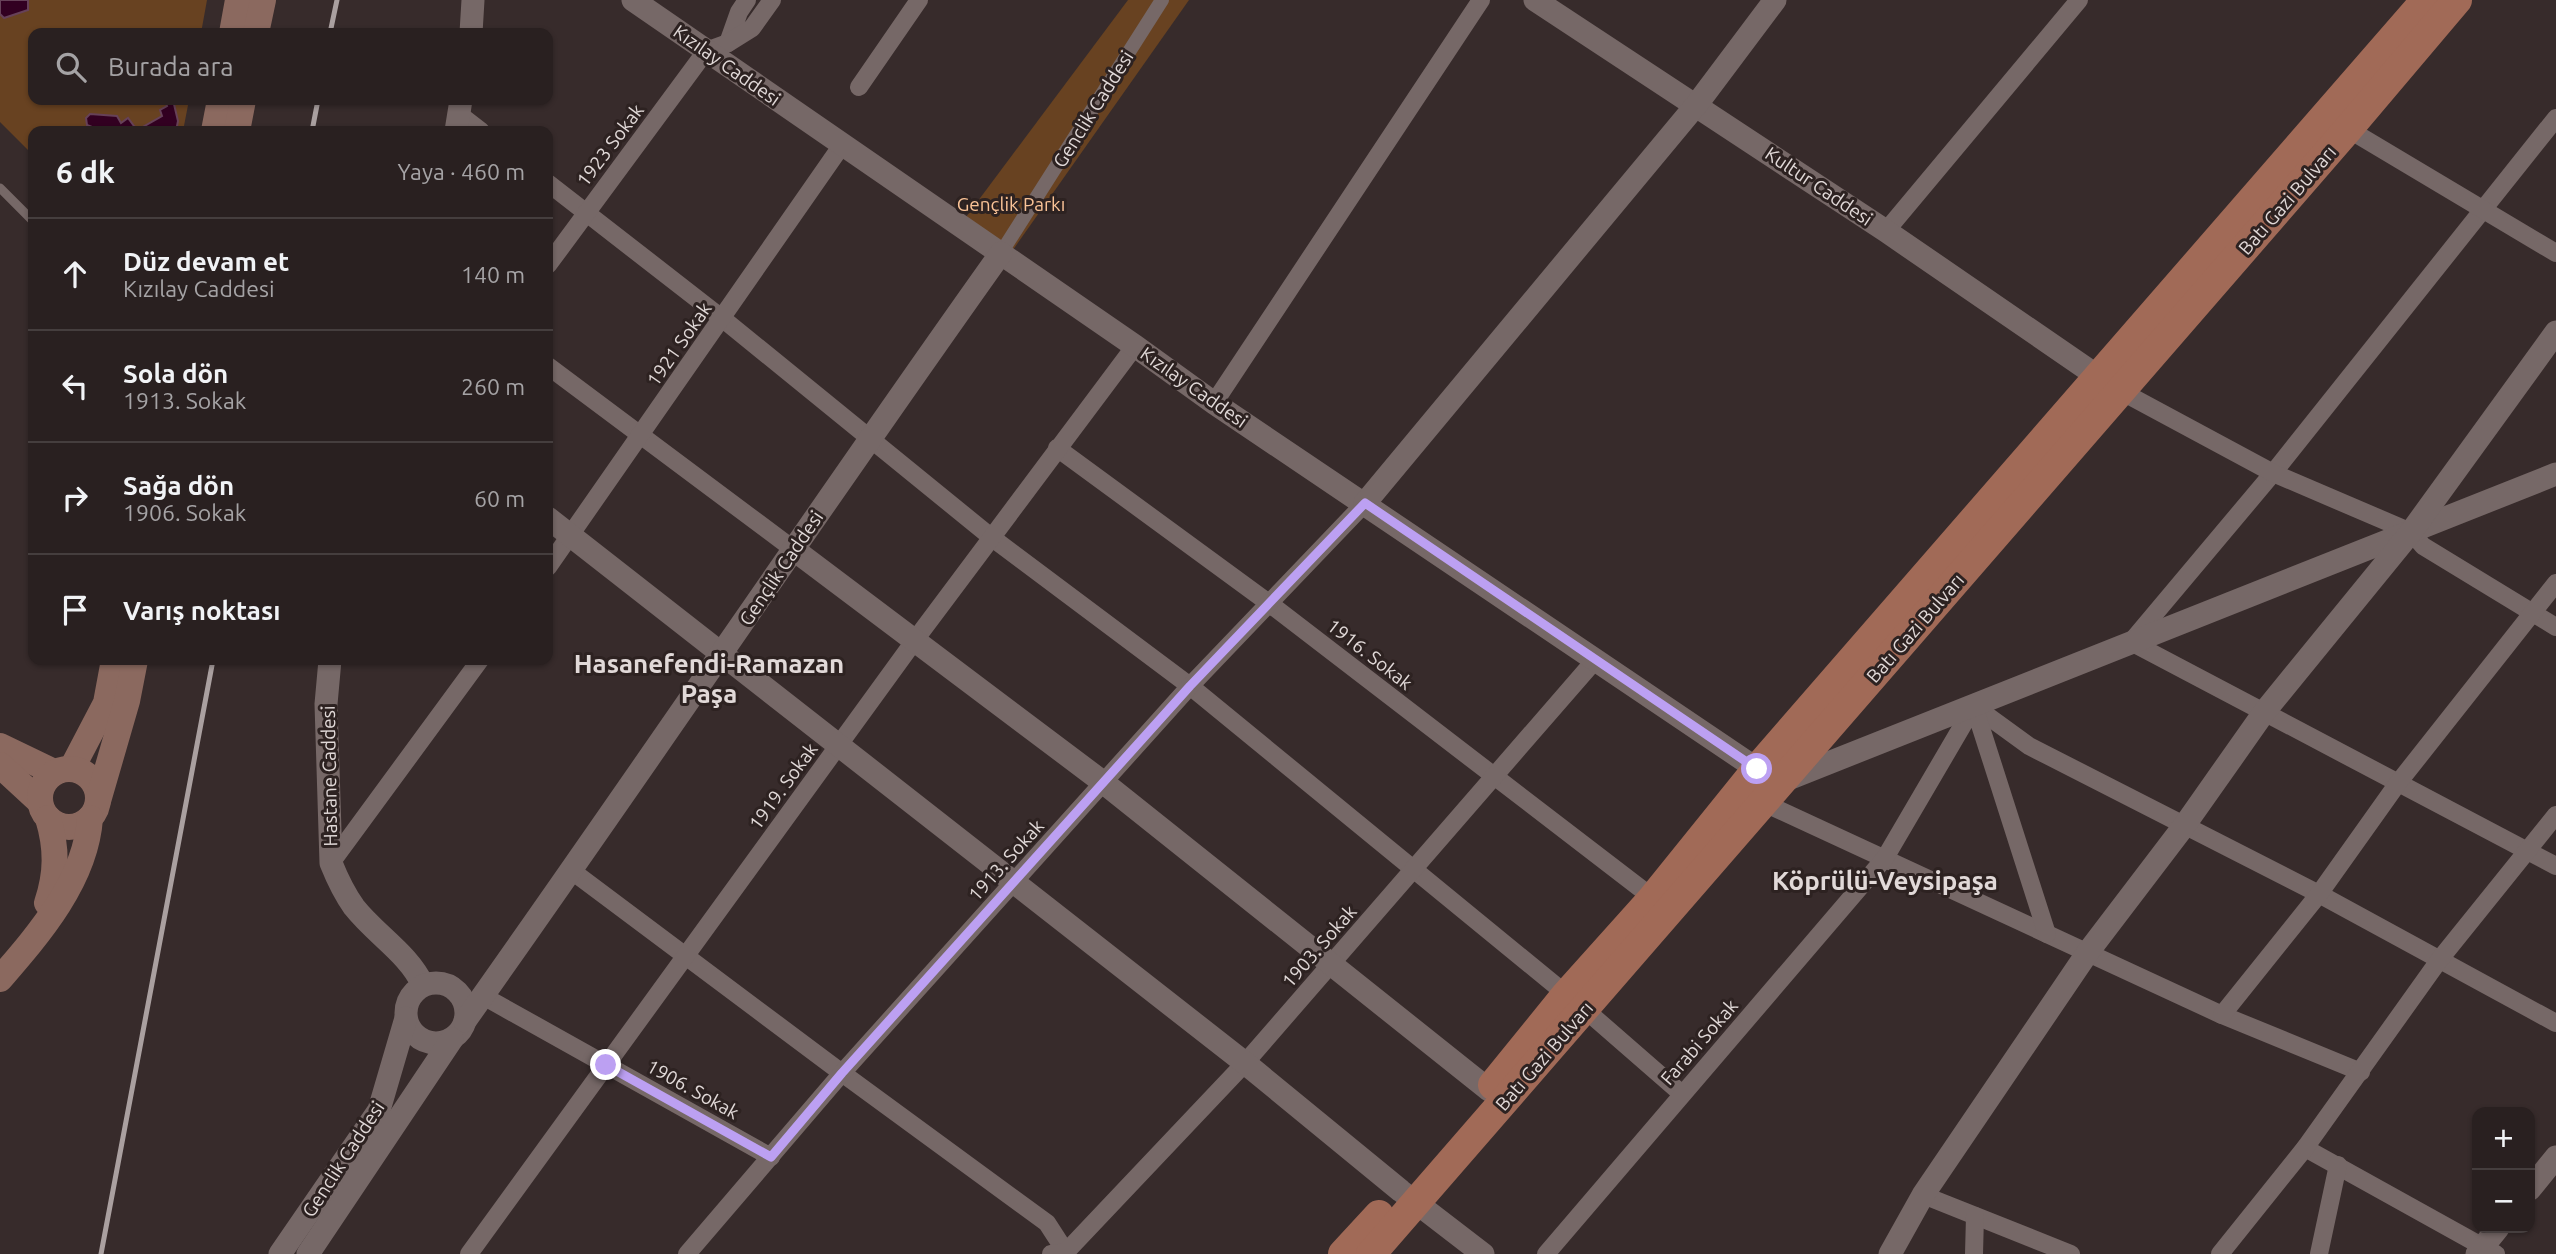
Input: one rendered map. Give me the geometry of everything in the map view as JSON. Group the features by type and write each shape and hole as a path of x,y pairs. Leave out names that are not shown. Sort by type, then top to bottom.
{"main road":[{"path":"233,28 238,0"},
{"path":"257,28 262,0"},
{"name":"Batı Gazi Bulvarı","path":"1343,1254 1409,1197 1766,784 2110,384 2426,0"},
{"name":"Batı Gazi Bulvarı","path":"2110,384 2348,130 2458,0"},
{"path":"215,126 219,105"},
{"path":"238,126 242,105"},
{"path":"36,938 55,878 54,839 44,810 43,785 63,770 106,703 113,665"},
{"path":"0,765 64,827 74,827 94,809 127,701 134,665"},
{"path":"0,746 63,770 89,776 98,792 89,838 64,895 36,938 0,979"},
{"name":"Batı Gazi Bulvarı","path":"1371,1254 1409,1197 1489,1090 1575,1003 1653,898 1766,784"}],"street":[{"path":"471,28 473,0"},
{"name":"Kızılay Caddesi","path":"633,0 1214,403 1596,659 1766,784"},
{"path":"729,43 739,12 747,0"},
{"path":"706,51 729,43 752,28 772,0"},
{"path":"859,87 919,0"},
{"name":"Genclik Caddesi","path":"1001,253 1162,0"},
{"path":"1214,403 1481,0"},
{"name":"Kultur Caddesi","path":"1535,0 1697,104 2110,384"},
{"path":"1365,503 1697,104 1775,0"},
{"path":"1886,231 2079,0"},
{"name":"1923 Sokak","path":"553,258 706,51"},
{"path":"459,115 474,126"},
{"path":"2131,642 2273,473 2556,118"},
{"path":"2348,130 2556,253"},
{"name":"1921 Sokak","path":"553,560 842,145"},
{"path":"553,187 723,319 991,537 1190,686 1413,868 1682,1094"},
{"name":"Gençlik Caddesi","path":"459,1030 572,871 869,438 1001,253"},
{"path":"1890,1254 1923,1195 2088,952 2184,826 2265,711 2411,532 2556,332"},
{"name":"1919. Sokak","path":"469,1254 684,954 1135,346"},
{"path":"553,370 1104,783 1489,1090"},
{"path":"2110,384 2273,473 2411,532 2423,546 2556,627"},
{"name":"1916. Sokak","path":"1057,448 1270,604 1653,898"},
{"path":"1766,784 1974,706 2556,474"},
{"name":"1913. Sokak","path":"687,1254 842,1073 1190,686 1365,503"},
{"path":"553,522 1245,1063 1483,1254"},
{"path":"2222,1014 2319,894 2398,783 2556,583"},
{"path":"2131,642 2556,866"},
{"name":"1903. Sokak","path":"1061,1253 1245,1063 1596,659"},
{"name":"Hastane Caddesi","path":"330,665 326,716 331,863 339,883 355,908 415,967 423,985"},
{"path":"331,863 476,665"},
{"path":"1974,706 2029,746 2319,894 2556,1023"},
{"path":"1974,706 2047,934"},
{"name":"Farabi Sokak","path":"1546,1254 1885,858 1974,706"},
{"path":"1766,784 1885,858 2222,1014 2361,1072"},
{"path":"2220,1254 2305,1148 2441,960 2556,815"},
{"path":"572,871 1048,1223 1061,1253"},
{"path":"443,983 460,993 465,1002 459,1030 441,1043 423,1040 413,1033 406,1018 410,999 423,985 443,983"},
{"name":"1906. Sokak","path":"483,996 771,1157"},
{"name":"Genclik Caddesi","path":"280,1254 379,1110 406,1018"},
{"name":"Genclik Caddesi","path":"308,1254 459,1030"},
{"path":"2305,1148 2485,1252 2495,1233"},
{"path":"2535,1183 2556,1157"},
{"path":"2319,1254 2338,1166"},
{"path":"1923,1195 2071,1254"},
{"path":"1974,1254 1975,1216"}],"lane":[{"path":"0,188 28,216"}],"green space":[{"path":"0,0 207,0 202,28 28,28 28,105 188,105 184,126 28,126 28,150 0,122"},
{"name":"Gençlik Parkı","path":"1128,0 1189,0 1010,254 963,221"}],"shaded area":[{"path":"0,0 28,0 28,10 4,18 0,14"},
{"path":"174,105 177,126 144,126 162,116 160,110"},
{"path":"90,114 117,116 121,123 128,118 134,126 90,126 86,118"}],"railway":[{"path":"331,28 337,0"},
{"path":"313,126 317,105"},
{"path":"101,1254 212,665"}],"district":[{"name":"Hasanefendi-Ramazan Paşa","path":"709,678"},
{"name":"Köprülü-Veysipaşa","path":"1885,880"}],"route":[{"path":"606,1065 771,1157 842,1073 1190,686 1365,503 1757,769"}]}
